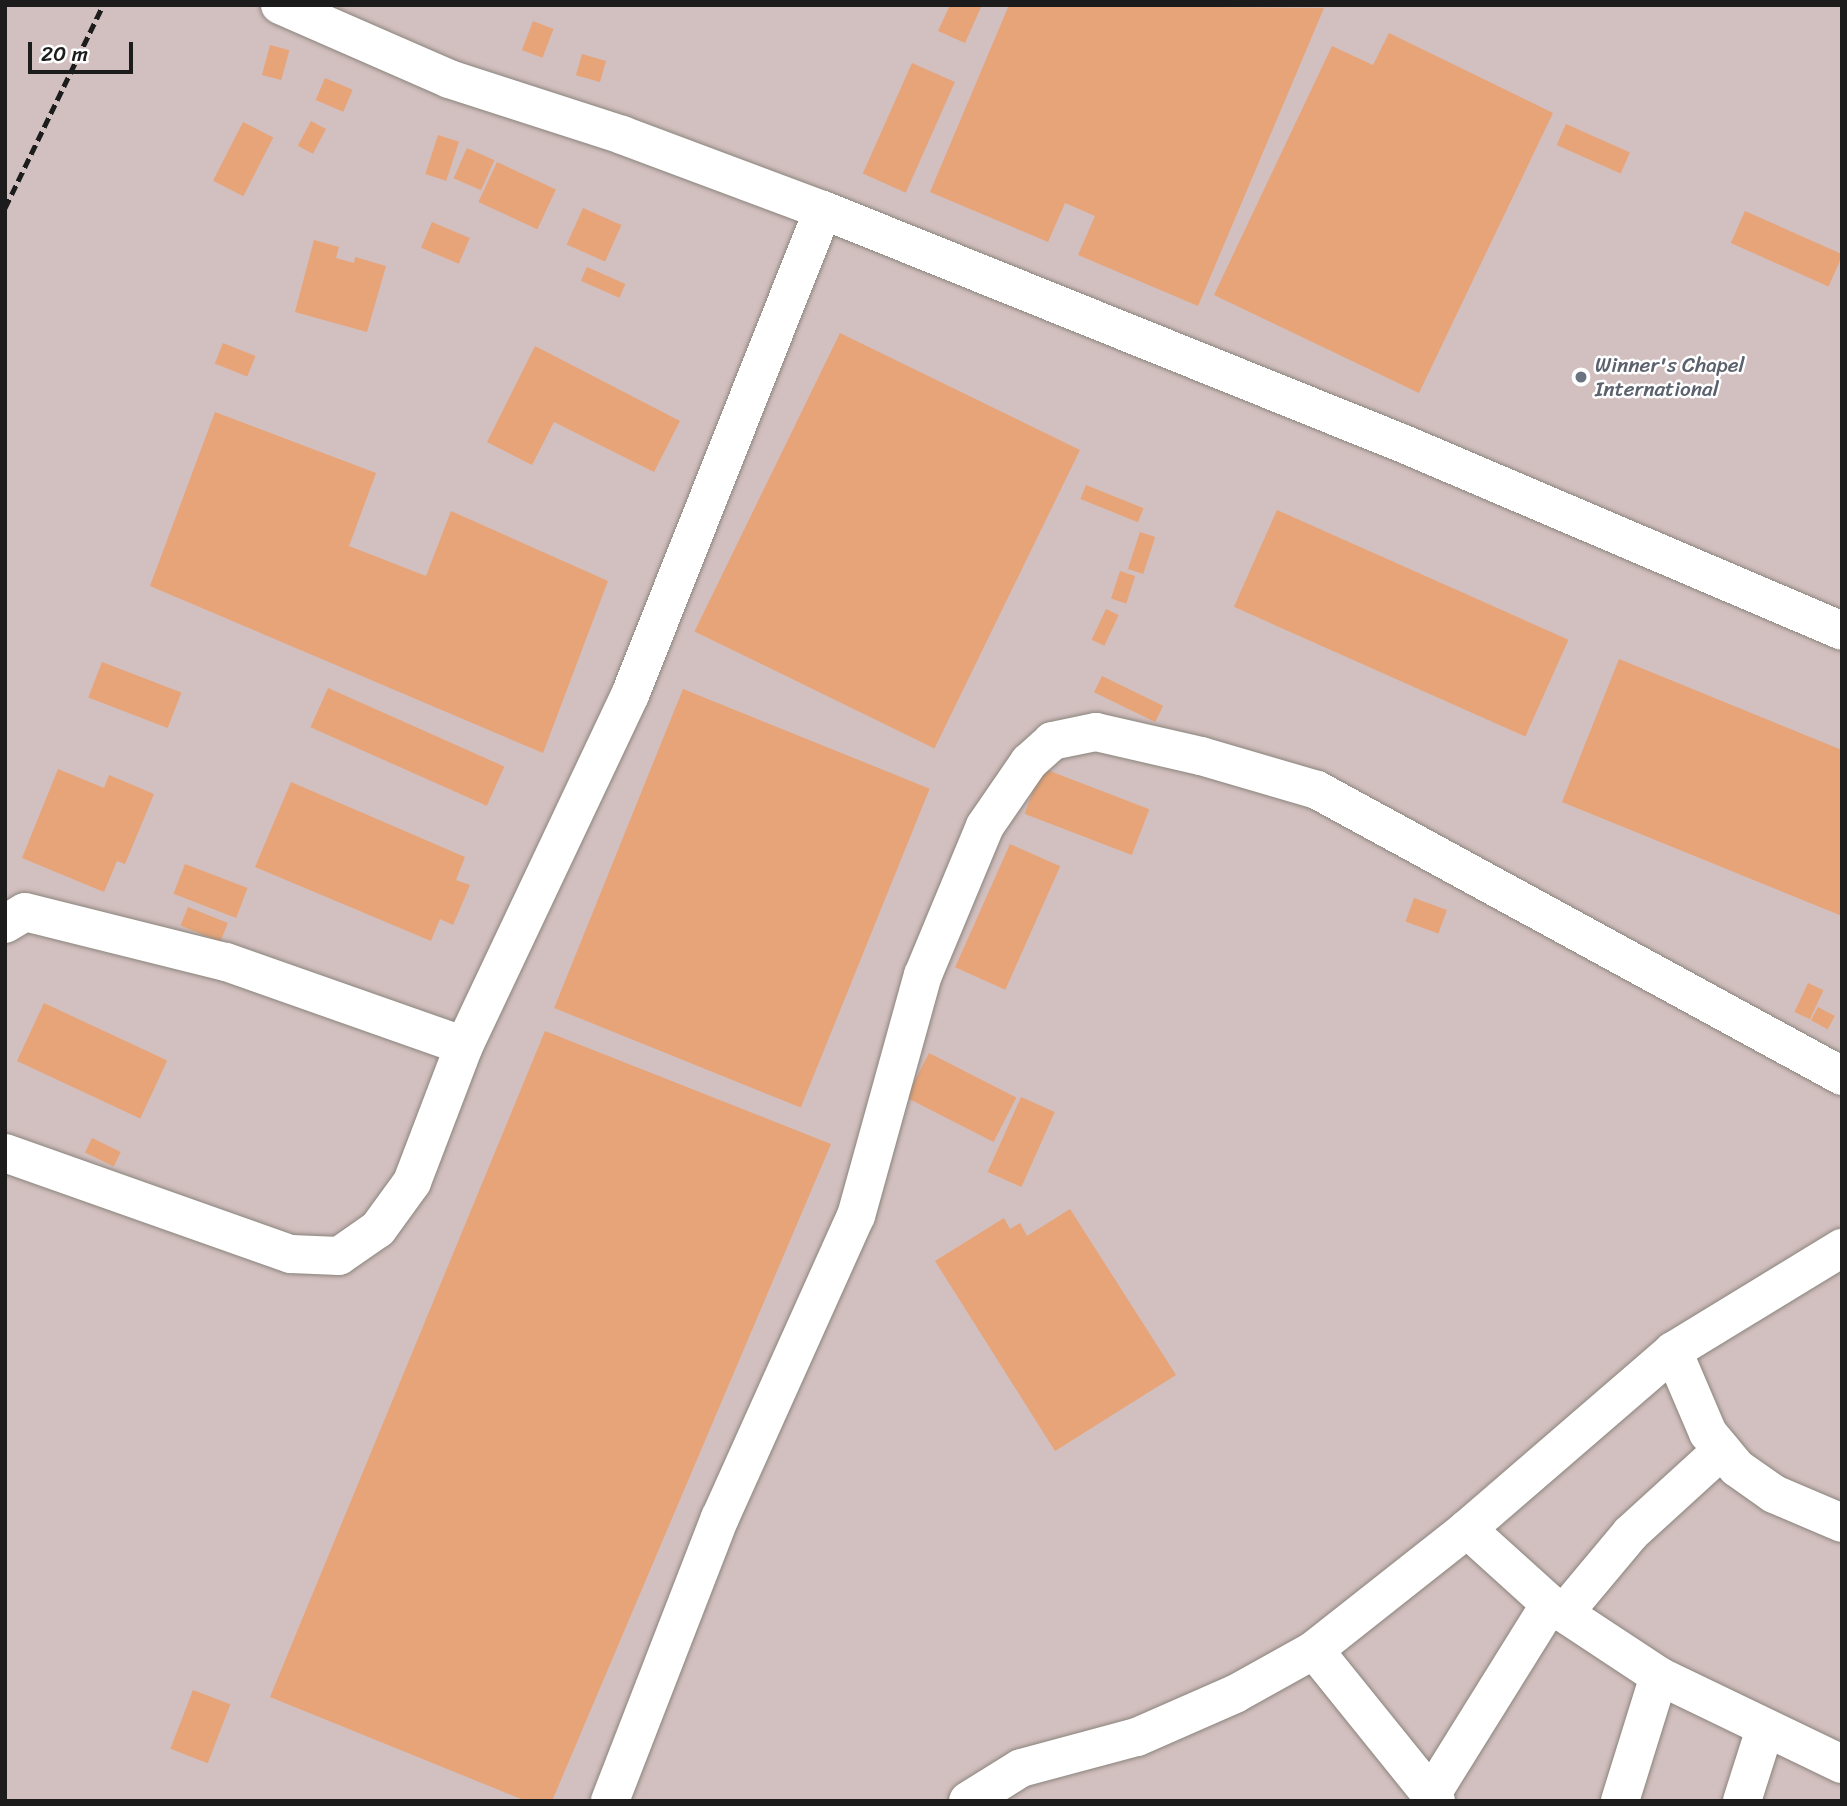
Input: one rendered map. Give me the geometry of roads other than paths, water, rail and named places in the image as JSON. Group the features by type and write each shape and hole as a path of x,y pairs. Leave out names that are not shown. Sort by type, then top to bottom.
{"street":[{"path":"280,5 449,79 622,135 823,210 1404,444 1842,631"},
{"path":"5,1153 291,1254 339,1256 377,1228 412,1181 464,1046 630,695 823,210"},
{"path":"610,1801 720,1518 856,1216 923,975 985,825 1029,762 1052,741 1096,732 1201,756 1317,790 1842,1076"},
{"path":"5,924 25,912 226,962 464,1046"},
{"path":"968,1801 1021,1768 1137,1737 1235,1694 1314,1650 1467,1529 1673,1351 1842,1248"},
{"path":"1673,1351 1708,1433 1737,1468 1774,1494 1842,1523"},
{"path":"1314,1650 1433,1798 1557,1609 1631,1533 1722,1450"},
{"path":"1467,1529 1557,1609 1659,1676 1842,1764"},
{"path":"1620,1801 1659,1676"},
{"path":"1742,1801 1766,1728"}],"railway":[{"path":"5,208 103,5"}],"place":[{"name":"Winner's Chapel International","path":"1581,377"}]}
